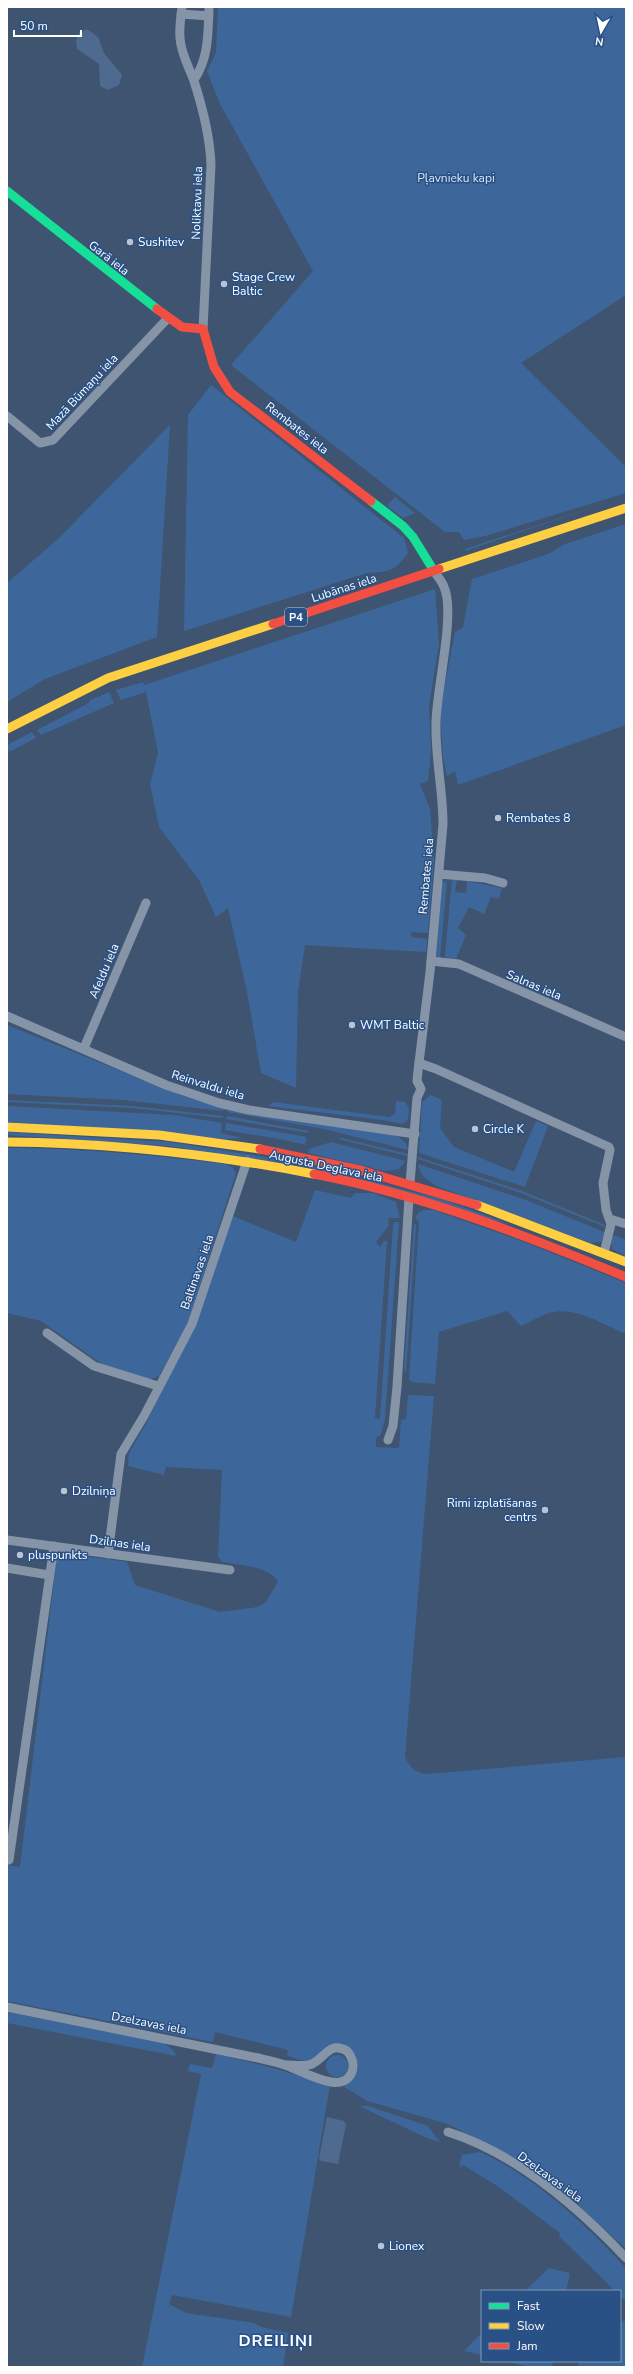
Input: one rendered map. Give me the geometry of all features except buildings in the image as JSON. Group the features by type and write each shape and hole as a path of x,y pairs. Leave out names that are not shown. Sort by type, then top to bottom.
{"main road":[{"name":"Garā iela","path":"8,195 168,318 182,327 203,329"},
{"name":"Rembates iela","path":"203,329 214,367 230,392 403,526 413,537 434,571"},
{"name":"Lubānas iela","path":"7,729 108,678 626,508"},
{"name":"Augusta Deglava iela","path":"7,1127 136,1133 205,1141 304,1158 410,1183 523,1221 626,1262"},
{"name":"Augusta Deglava iela","path":"7,1142 66,1142 125,1146 247,1161 330,1178 409,1198 518,1233 626,1277"},
{"path":"518,1233 523,1221"}],"street":[{"path":"181,10 209,11 208,46 202,68 194,80"},
{"name":"Noliktavu iela","path":"181,10 180,38 186,66 194,80 206,118 211,165 203,329"},
{"name":"Mazā Būmaņu iela","path":"7,416 40,443 53,440 168,318"},
{"name":"Rembates iela","path":"410,1183 417,1098 421,1089 417,1081 439,874 443,799 436,754 436,722 447,614 444,587 434,571"},
{"path":"439,874 485,878 503,884"},
{"name":"Afeldu iela","path":"84,1048 146,902"},
{"name":"Salnas iela","path":"431,960 459,964 626,1037"},
{"name":"Reinvaldu iela","path":"7,1016 84,1048 166,1085 219,1103 249,1110 415,1134"},
{"path":"419,1064 436,1069 609,1146 610,1150 603,1183 606,1210 611,1224 604,1253"},
{"name":"Baltinavas iela","path":"108,1554 121,1454 144,1416 158,1386 192,1324 247,1161"},
{"path":"388,1440 393,1426 397,1387 409,1198"},
{"path":"610,1218 626,1224"},
{"path":"47,1333 94,1366 158,1386"},
{"name":"Dzilnas iela","path":"7,1540 230,1570"},
{"path":"9,1860 54,1546"},
{"path":"7,1568 49,1575"},
{"name":"Dzelzavas iela","path":"7,2007 188,2043 286,2065 307,2066 314,2063 330,2049 336,2047 347,2051 352,2055 354,2067 349,2078 338,2083 300,2073 286,2065"},
{"name":"Dzelzavas iela","path":"448,2132 495,2153 544,2184 590,2222 626,2258"}],"green space":[{"name":"Pļavnieku kapi","path":"218,7 626,7 626,295 521,363 624,465 626,469 626,493 485,536 464,540 459,532 445,532 231,365 313,271 220,104 207,71 216,53"},
{"path":"211,385 404,538 408,553 399,564 386,571 367,573 184,631 188,415"},
{"path":"170,425 157,637 45,679 7,702 7,583 57,540"},
{"path":"395,497 415,513 403,518 387,506"},
{"path":"600,505 465,551 465,549"},
{"path":"626,524 626,725 458,785 455,771 447,776 443,758 440,709 455,632 463,627 472,579 548,554 565,544"},
{"path":"435,589 439,644 429,705 431,752 428,781 420,784 430,809 434,860 428,933 411,932 411,937 427,939 426,952 305,945 298,992 296,1088 261,1073 247,992 228,908 216,917 199,880 159,827 150,784 158,753 146,692 121,700 116,690 143,682 144,685"},
{"path":"109,692 114,703 41,735 37,730 89,703 90,700"},
{"path":"32,732 36,738 9,752 7,745"},
{"path":"452,879 457,880 455,892 466,893 467,881 502,888 499,899 491,897 484,914 469,907 458,928 466,935 456,959 445,957"},
{"path":"447,880 440,959 436,956 442,884"},
{"path":"7,1025 183,1096 225,1109 224,1111 123,1100 7,1094"},
{"path":"431,1095 442,1100 440,1128 454,1147 514,1172 536,1121 548,1126 525,1187 419,1153 422,1102"},
{"path":"7,1100 132,1106 223,1116 222,1118 132,1108 7,1102"},
{"path":"396,1101 405,1102 409,1108 408,1120 402,1124 383,1120 268,1106 273,1102 389,1117 395,1114"},
{"path":"7,1106 174,1115 222,1123 221,1133 242,1138 225,1139 7,1122"},
{"path":"228,1109 397,1136 406,1143 408,1150 324,1129 227,1112"},
{"path":"227,1116 309,1131 308,1133 226,1119"},
{"path":"226,1123 307,1137 305,1145 285,1140 225,1130"},
{"path":"7,1132 168,1142 292,1161 291,1165 168,1146 7,1135"},
{"path":"342,1138 408,1154 407,1156 338,1139"},
{"path":"331,1142 406,1161 399,1169 385,1171 308,1153 309,1149"},
{"path":"7,1148 62,1149 144,1155 226,1164 233,1168 236,1173 187,1325 159,1376 149,1380 106,1367 41,1321 7,1313"},
{"path":"418,1157 522,1191 605,1225 605,1227 521,1193 418,1159"},
{"path":"306,1164 444,1200 515,1226 305,1168"},
{"path":"418,1164 526,1200 604,1232 604,1235 601,1242 590,1243 436,1186 422,1174"},
{"path":"315,1190 351,1198 355,1193 373,1193 396,1202 400,1218 389,1218 388,1227 376,1242 380,1247 384,1241 387,1241 375,1418 380,1419 393,1225 395,1222 399,1222 385,1419 381,1434 376,1438 376,1447 399,1448 401,1420 406,1419 408,1395 434,1396 405,1756 408,1763 416,1771 427,1774 626,1757 626,2249 576,2203 515,2159 448,2124 367,2101 344,2087 354,2077 358,2067 355,2055 348,2048 342,2046 331,2046 325,2048 311,2060 302,2060 287,2055 288,2050 215,2032 213,2042 7,2001 7,1865 20,1867 57,1555 61,1553 127,1562 135,1585 220,1612 257,1607 265,1603 278,1582 274,1577 261,1569 222,1562 218,1557 222,1470 166,1467 164,1475 128,1466 129,1453 147,1422 162,1389 233,1216 296,1242"},
{"path":"424,1210 433,1210 522,1241 626,1283 626,1334 589,1317 559,1311 538,1317 521,1326 507,1311 439,1332 435,1384 412,1382 409,1379 419,1221 415,1218 418,1213"},
{"path":"414,1224 416,1225 406,1373 404,1368"},
{"path":"614,1235 626,1240 626,1256 612,1249 611,1240"},
{"path":"7,2012 164,2043 174,2051 176,2056 7,2023"},
{"path":"216,2054 273,2068 330,2085 291,2317 172,2295 169,2304 186,2313 254,2323 261,2327 288,2333 283,2367 142,2367 201,2074 188,2071 190,2064 212,2068"},
{"path":"337,2055 345,2058 348,2066 345,2074 337,2077 329,2074 326,2066 329,2058"},
{"path":"359,2106 368,2106 428,2126 440,2142 427,2138"},
{"path":"480,2152 501,2163 540,2188 576,2218 626,2268 626,2302 621,2297 621,2290 614,2290 559,2236 560,2233 499,2187 463,2165 459,2168 462,2155"},
{"path":"549,2268 570,2273 566,2290 526,2290"},
{"path":"621,2320 626,2322 626,2367 578,2367 579,2362 621,2362"},
{"path":"481,2334 481,2355 464,2351"},
{"path":"509,2362 553,2362 552,2367 529,2367"}],"shaded area":[{"path":"87,29 98,37 104,53 122,75 119,85 108,90 100,86 99,64 77,49 76,41 79,33"},
{"path":"327,2117 344,2121 346,2125 338,2164 321,2161 319,2158"}],"traffic: fast":[{"path":"7,191 157,309"},
{"path":"371,501 403,526 413,537 434,571"}],"traffic: slow":[{"path":"439,569 626,508"},
{"path":"7,729 108,678 273,624"},
{"path":"7,1127 159,1135 260,1149"},
{"path":"7,1142 123,1147 199,1155 314,1174"},
{"path":"477,1205 626,1262"}],"traffic: jam":[{"path":"157,309 182,327 203,329 214,367 230,392 371,501"},
{"path":"273,624 439,569"},
{"path":"260,1149 360,1170 477,1205"},
{"path":"314,1174 395,1193 434,1205 512,1231 626,1277"}],"place":[{"name":"Sushitev","path":"130,242"},
{"name":"Stage Crew Baltic","path":"224,284"},
{"name":"Rembates 8","path":"498,818"},
{"name":"WMT Baltic","path":"352,1025"},
{"name":"Circle K","path":"475,1129"},
{"name":"Dzilniņa","path":"64,1491"},
{"name":"Rimi izplatīšanas centrs","path":"545,1510"},
{"name":"pluspunkts","path":"20,1555"},
{"name":"Lionex","path":"381,2246"}],"district":[{"name":"DREILIŅI","path":"276,2340"}]}
